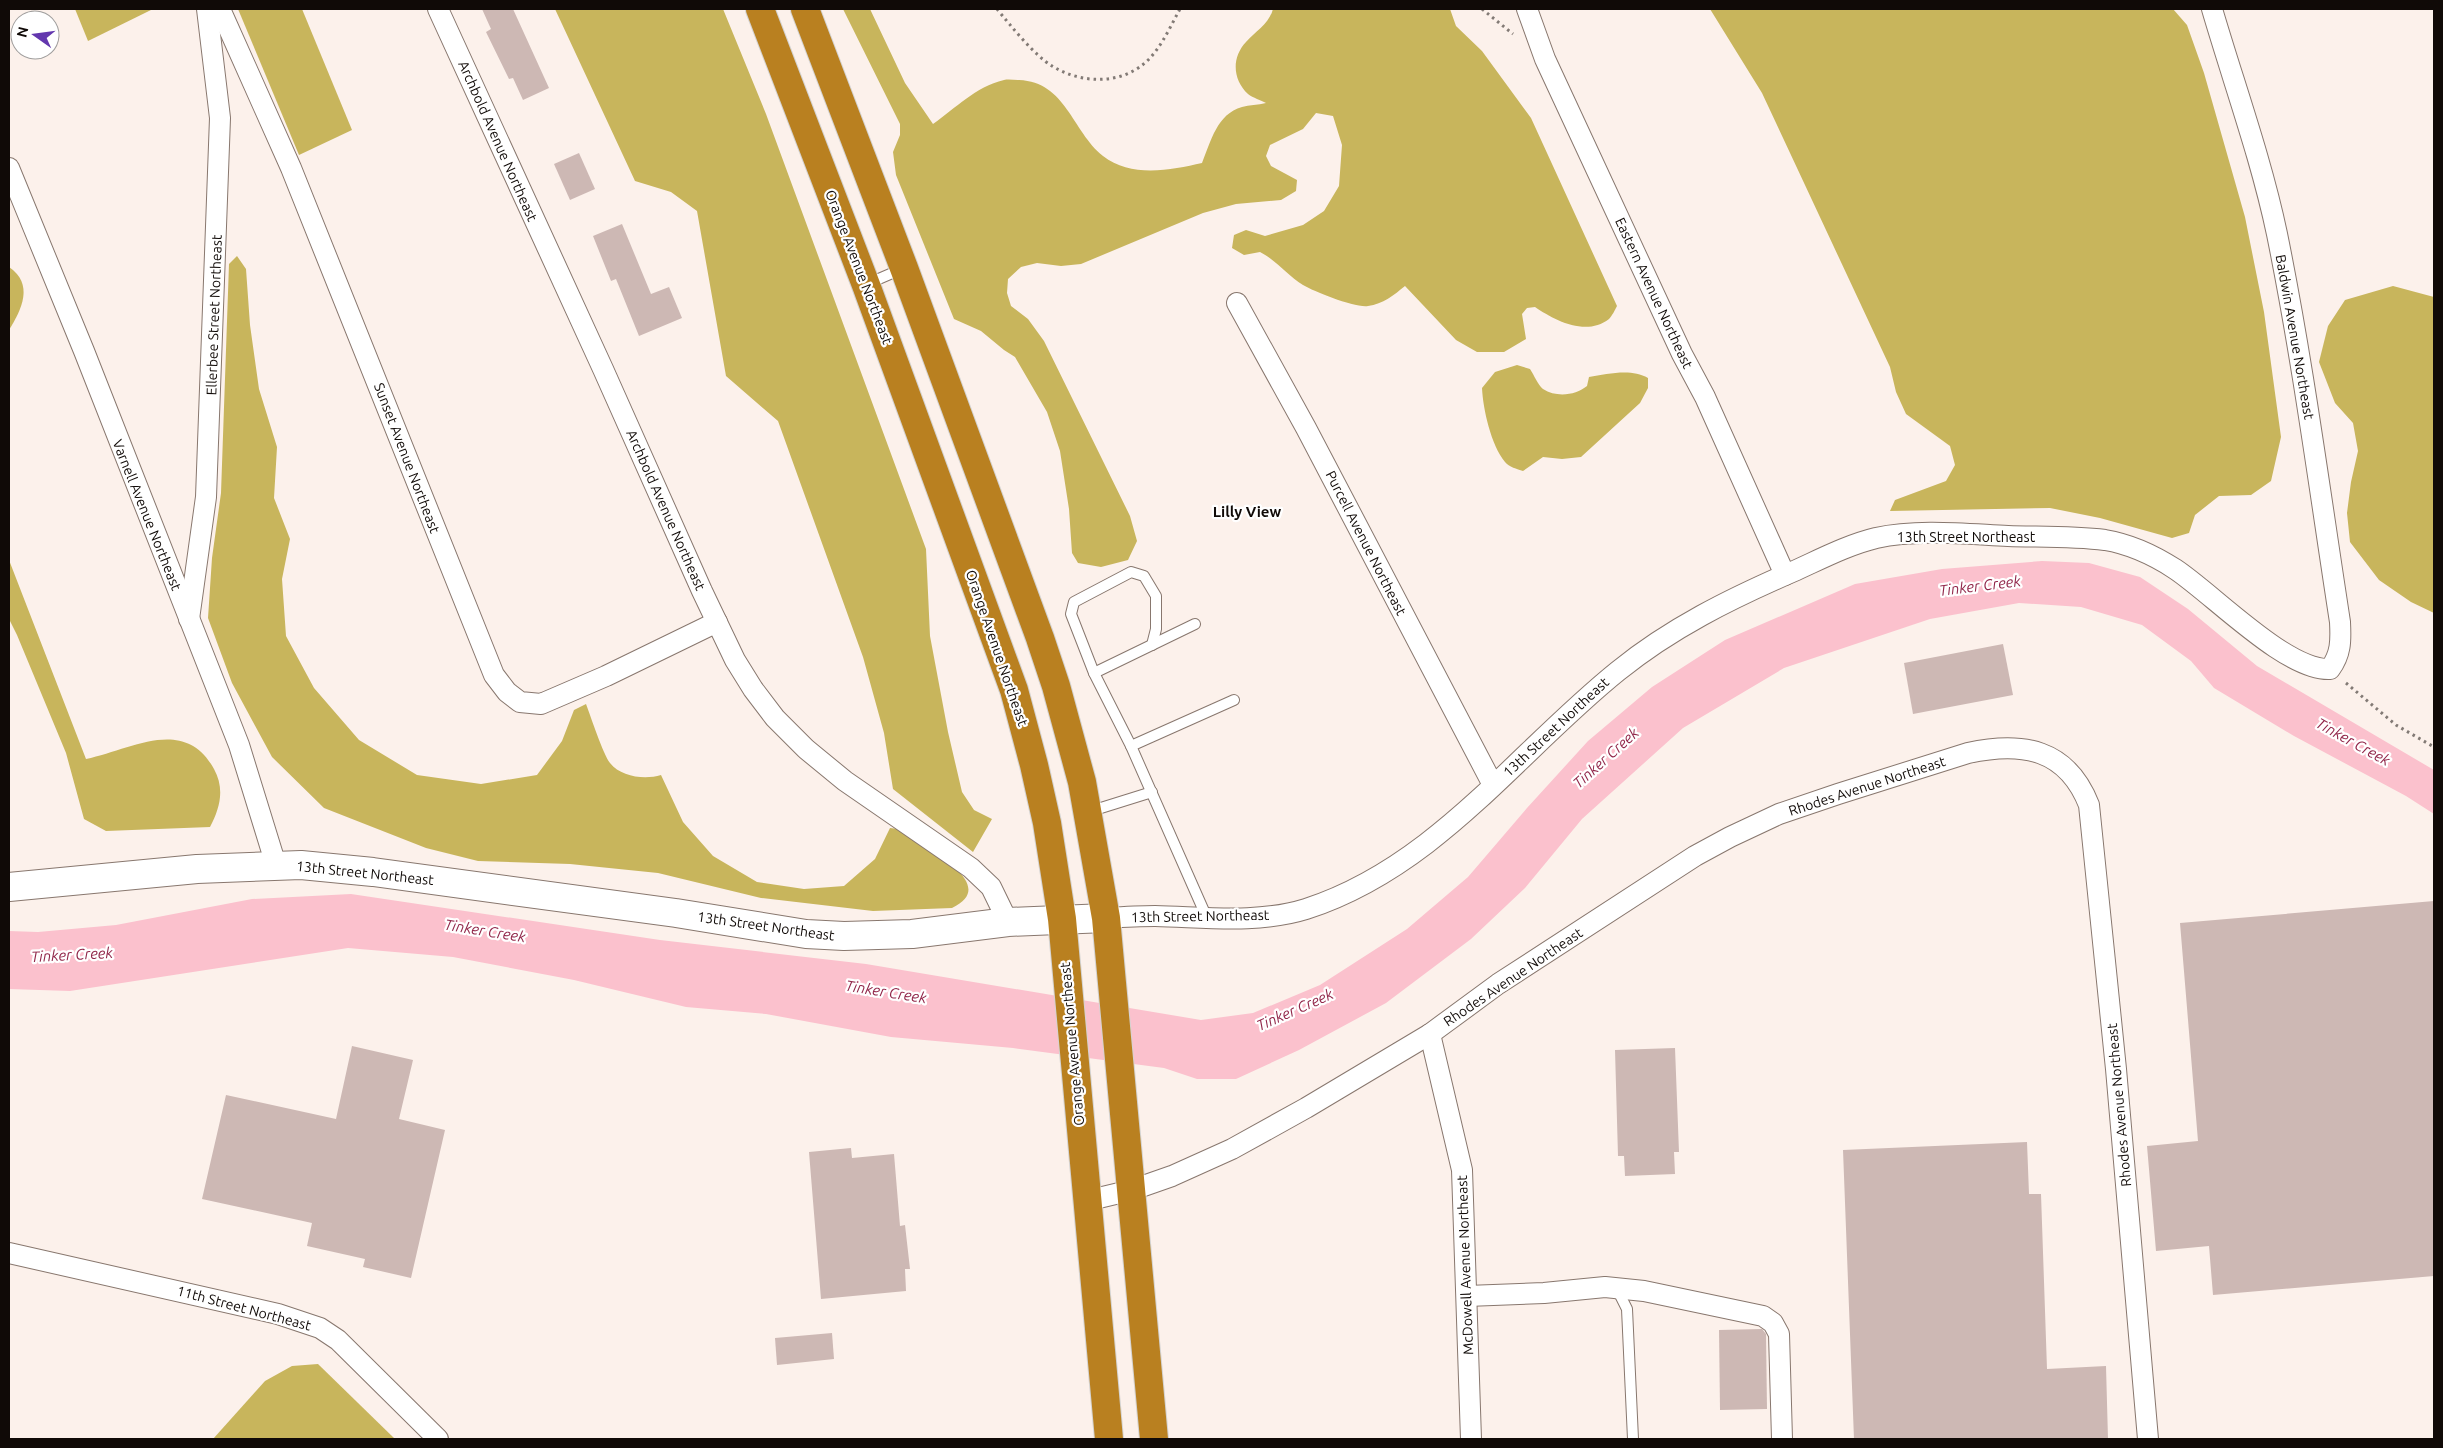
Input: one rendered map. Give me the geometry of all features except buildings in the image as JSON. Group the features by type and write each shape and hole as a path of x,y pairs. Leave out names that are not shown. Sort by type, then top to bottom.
{"highway":[{"name":"Orange Avenue Northeast","path":"760,9 866,284 1014,690 1047,822 1062,919 1109,1439"},
{"path":"805,9 904,268 1056,686 1082,782 1106,918 1121,1099 1132,1190 1154,1439"}],"street":[{"name":"Ellerbee Street Northeast","path":"189,621 206,497 220,118 207,9"},
{"name":"Sunset Avenue Northeast","path":"220,9 291,168 494,675 507,692 520,702 541,704 606,676 717,622"},
{"name":"Archbold Avenue Northeast","path":"438,9 717,622 735,660 753,689 775,718 806,750 845,781 971,868 991,886 1008,922"},
{"name":"Eastern Avenue Northeast","path":"1527,9 1545,59 1682,354 1705,397 1785,575"},
{"name":"Baldwin Avenue Northeast","path":"2212,9 2254,146 2274,224 2290,309 2340,622 2340,650 2338,658 2330,669"},
{"name":"Varnell Avenue Northeast","path":"9,168 84,350 239,745 276,865"},
{"name":"Purcell Avenue Northeast","path":"1237,303 1306,428 1493,785"},
{"name":"13th Street Northeast","path":"9,887 197,869 276,865 373,872 676,913 806,934 844,936 912,934 1008,922 1062,919 1151,916 1207,918 1274,916 1302,910 1333,899 1380,876 1423,848 1462,816 1616,672 1650,646 1696,617 1834,553 1876,538 1915,534 2107,541 2144,552 2175,569 2264,638 2299,661 2318,670 2330,669"},
{"name":"Rhodes Avenue Northeast","path":"1086,1201 1132,1190 1172,1176 1232,1149 1430,1034 1498,984 1695,856 1779,814 1988,748 2034,751 2055,760 2073,774 2082,787 2089,805 2116,1069 2148,1439"},
{"name":"McDowell Avenue Northeast","path":"1430,1034 1462,1170 1471,1439"},
{"name":"11th Street Northeast","path":"9,1253 278,1314 320,1328 338,1340 438,1439"},
{"path":"1467,1296 1544,1293 1605,1287 1644,1291 1763,1316 1773,1323 1779,1334 1782,1439"}],"lane":[{"path":"866,284 904,268"},
{"path":"1152,645 1156,629 1156,596 1144,576 1131,572 1074,602 1071,614 1094,673 1131,746 1207,918"},
{"path":"1094,673 1195,624"},
{"path":"1131,746 1234,700"},
{"path":"1088,813 1152,792"},
{"path":"1605,1287 1620,1295 1627,1309 1633,1439"}],"path":[{"path":"997,9 1012,27 1051,65 1071,76 1096,79 1119,78 1135,71 1149,60 1157,50 1180,9"},
{"path":"2330,669 2396,725 2434,747"}],"shaded area":[{"path":"75,9 153,9 88,41"},
{"path":"238,9 302,9 352,130 299,155"},
{"path":"555,9 723,9 766,114 926,549 930,636 948,732 962,792 974,810 992,819 973,852 893,789 884,733 863,657 778,421 726,376 697,211 671,192 635,181"},
{"path":"843,9 870,9 905,83 933,124 966,99 994,83 1004,80 1019,80 1035,83 1048,89 1058,98 1092,146 1103,156 1114,163 1138,170 1164,170 1202,163 1216,129 1226,116 1242,107 1266,103 1248,94 1243,88 1237,76 1236,62 1241,48 1265,23 1273,9 1450,9 1456,26 1482,51 1531,118 1617,306 1609,319 1590,327 1570,325 1551,317 1535,307 1527,308 1522,314 1526,339 1504,352 1477,352 1456,340 1405,286 1379,303 1368,306 1354,305 1303,285 1260,252 1244,255 1232,248 1234,235 1246,230 1265,236 1303,225 1324,211 1339,186 1342,145 1333,116 1316,113 1303,129 1270,145 1266,156 1271,166 1297,180 1296,191 1281,200 1236,204 1203,213 1081,264 1061,266 1037,263 1021,267 1008,279 1007,293 1011,306 1028,319 1044,341 1130,516 1137,541 1128,560 1101,567 1078,563 1072,553 1069,509 1060,451 1047,412 1015,357 981,331 954,319 896,175 893,152 900,135 900,124"},
{"path":"1710,9 2173,9 2187,25 2204,73 2245,217 2264,312 2281,437 2271,481 2251,495 2219,496 2195,515 2189,533 2172,538 2100,518 2050,508 1890,511 1895,500 1946,481 1955,465 1950,446 1906,414 1896,392 1890,367 1762,93"},
{"path":"237,256 246,269 250,325 259,389 277,447 274,498 290,539 282,579 286,636 314,688 359,740 417,775 481,784 537,775 562,741 574,710 586,704 610,763 620,771 634,776 648,777 661,775 683,822 713,856 757,882 804,889 844,886 875,859 890,828 913,836 958,870 968,886 968,893 963,901 952,908 873,911 761,898 658,873 570,864 478,861 426,848 324,808 272,757 232,683 208,618 212,558 221,493 229,264"},
{"path":"9,267 17,274 21,281 23,297 18,314 9,330"},
{"path":"2393,286 2434,297 2434,613 2411,602 2379,580 2350,542 2347,513 2358,451 2353,423 2335,403 2319,362 2328,326 2345,300"},
{"path":"1517,365 1530,369 1541,387 1554,394 1577,392 1587,386 1589,377 1627,372 1648,378 1648,388 1640,403 1581,457 1562,459 1543,457 1523,471 1507,464 1500,455 1486,416 1482,388 1495,372"},
{"path":"9,560 86,759 156,740 188,743 202,753 217,776 220,791 219,806 210,827 106,831 84,819 66,753 9,619"},
{"path":"318,1364 395,1439 213,1439 265,1381 292,1366"}],"water":[{"name":"Tinker Creek","path":"2042,561 2089,563 2140,577 2188,609 2257,666 2434,770 2434,814 2406,796 2294,736 2214,688 2191,661 2142,625 2081,607 2019,603 1930,619 1784,668 1683,728 1582,819 1525,888 1471,939 1386,1003 1299,1050 1236,1079 1197,1079 1164,1068 1013,1048 891,1037 766,1014 686,1007 574,980 453,957 348,948 70,991 9,989 9,931 38,932 116,925 252,899 351,894 660,940 866,964 1201,1020 1253,1013 1320,985 1407,929 1468,877 1588,741 1652,687 1725,640 1855,584 1942,569"}],"district":[{"name":"Lilly View","path":"1247,512"}]}
